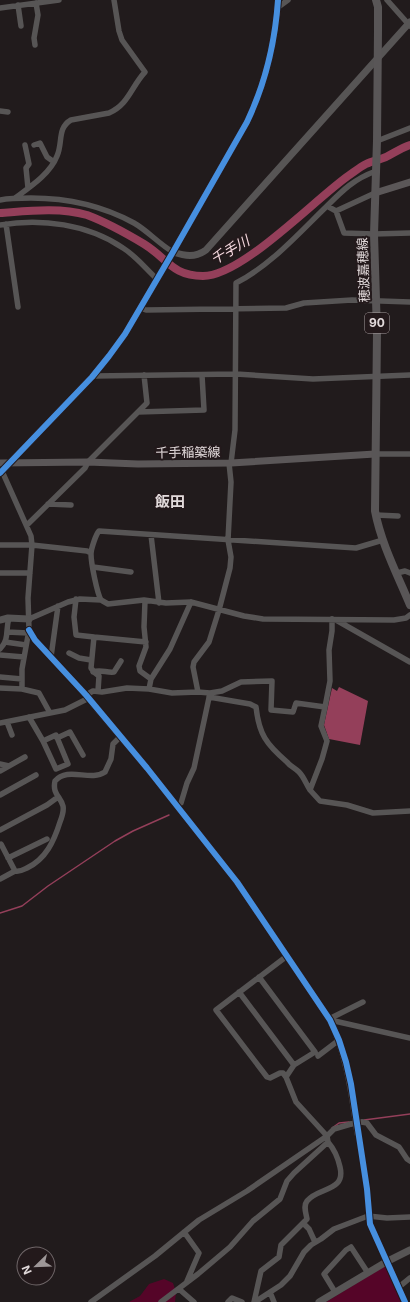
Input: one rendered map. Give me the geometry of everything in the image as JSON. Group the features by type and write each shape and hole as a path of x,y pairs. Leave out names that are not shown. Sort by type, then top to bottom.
{"main road":[{"name":"穂波嘉穂線","path":"376,0 378,7 377,142 374,193 377,377 375,454 376,515 383,540 410,605"},
{"path":"374,193 410,182"},
{"name":"千手稲築線","path":"0,463 34,461 138,464 230,463 375,454"}],"street":[{"path":"0,8 59,0"},
{"path":"15,198 46,173 54,162 57,156 61,131 66,123 71,120 109,114 125,101 138,79 145,72 122,40 114,0"},
{"path":"22,689 29,619 32,546 31,536 27,525 1,472 94,376 122,338 158,278 258,100 273,47 278,0"},
{"path":"277,8 288,0"},
{"path":"0,200 15,198 44,198 77,201 94,206 135,224 163,247 173,252 195,256 206,250 409,24 388,0"},
{"path":"35,45 34,38 38,15 36,3"},
{"path":"18,5 21,26"},
{"path":"0,110 8,112"},
{"path":"377,142 410,128"},
{"path":"34,145 40,142 47,157 54,162"},
{"path":"24,146 29,164 26,168 28,188"},
{"path":"198,692 193,667 194,662 209,642 220,610 230,568 231,557 228,540 232,482 230,463 235,430 236,283 247,278 268,262 342,190 354,181 376,170"},
{"path":"336,211 374,193"},
{"path":"327,206 336,211 344,233 410,234"},
{"path":"18,307 3,225 51,224 79,228 107,238 124,248 158,278"},
{"path":"140,308 146,310 286,308 304,303 352,300 410,302"},
{"path":"94,376 236,374 313,379 410,375"},
{"path":"27,525 85,468 88,462 147,403 144,375"},
{"path":"138,412 204,410 202,375"},
{"path":"375,454 410,454"},
{"path":"48,504 71,505"},
{"path":"376,515 398,516"},
{"path":"100,600 97,591 91,553 96,535 99,531 356,548 383,540"},
{"path":"150,534 158,603"},
{"path":"0,545 32,546 87,551 91,553"},
{"path":"93,567 131,572"},
{"path":"397,573 405,571 410,573"},
{"path":"0,573 30,573"},
{"path":"76,600 74,617 76,635 146,642"},
{"path":"0,620 9,618 29,619 76,600 100,600 108,604 145,601 158,603 191,602 244,616 263,619 394,620 406,618 410,615"},
{"path":"145,601 144,627 146,651 139,666 140,671 151,679"},
{"path":"149,689 151,679 170,649 191,602"},
{"path":"51,658 58,606"},
{"path":"0,649 8,636 7,632 9,618"},
{"path":"333,619 410,662"},
{"path":"310,790 327,742 321,726 330,681 329,650 333,619"},
{"path":"7,632 28,632 87,696 237,882 329,1020 339,1040 348,1069 367,1189 368,1216 372,1230 405,1302"},
{"path":"94,637 91,668 93,672 99,676 98,691"},
{"path":"5,642 26,644"},
{"path":"69,653 80,658 91,660"},
{"path":"0,655 24,657"},
{"path":"93,672 98,670 114,672 121,662"},
{"path":"0,677 22,679"},
{"path":"209,695 242,682 272,681 271,710 293,712 296,703 325,707"},
{"path":"0,688 22,689 39,693 50,713"},
{"path":"0,723 65,710 93,691 102,692 127,688 149,689 172,693 198,692 256,706 260,728 266,739 275,752 299,772 310,790 320,800 324,802 348,805 373,813 410,811"},
{"path":"176,806 181,803 187,783 194,768 209,695"},
{"path":"29,717 43,741 56,769 67,765 68,762 56,735 43,741"},
{"path":"7,722 12,735"},
{"path":"57,738 70,732 83,755"},
{"path":"0,879 15,871 18,872 33,865 40,860 54,840 62,814 63,805 58,797 55,784 57,778 64,775 75,774 96,776 105,772 111,759 113,744 120,737"},
{"path":"0,771 25,756"},
{"path":"0,764 9,766"},
{"path":"0,795 36,775"},
{"path":"0,830 47,805 58,797"},
{"path":"8,858 48,839"},
{"path":"0,843 15,871"},
{"path":"254,1302 261,1271 279,1257 281,1245 307,1219 305,1206 308,1200 337,1184 341,1178 341,1170 337,1157 328,1142 327,1136 296,1102 286,1077 280,1073 270,1078 216,1010 287,956"},
{"path":"259,977 315,1052 294,1065 286,1077"},
{"path":"239,992 294,1065"},
{"path":"329,1020 363,1002"},
{"path":"329,1020 410,1038"},
{"path":"318,1056 339,1040"},
{"path":"91,1302 155,1256 199,1220 247,1192 327,1136 334,1128 362,1122 367,1123 376,1135 399,1147 410,1161"},
{"path":"161,1302 230,1247 253,1221 280,1199 287,1181 328,1142"},
{"path":"254,1302 281,1285 290,1276 304,1252 310,1245 334,1229 368,1216 387,1218 410,1217"},
{"path":"303,1223 309,1229 315,1242"},
{"path":"184,1232 199,1253 186,1283"},
{"path":"335,1292 324,1274 346,1250 351,1247 368,1273"},
{"path":"319,1302 386,1262 410,1250"},
{"path":"398,1287 410,1278"},
{"path":"179,1289 194,1302"},
{"path":"270,1292 274,1302"},
{"path":"228,1302 232,1298 242,1302"}],"shaded area":[{"path":"339,687 368,701 360,745 329,739 324,725 332,688 337,691"},
{"path":"385,1266 401,1302 326,1302"},
{"path":"164,1279 173,1283 176,1292 175,1302 129,1302 140,1296 149,1284"}],"waterway":[{"name":"千手川","path":"0,213 55,210 87,215 116,228 144,244 177,270 184,273 203,276 219,273 237,264 257,251 359,168 410,145"},
{"path":"0,913 22,906 48,886 115,841 133,831 169,815"},
{"path":"364,1120 410,1114"},
{"path":"332,1128 339,1123 349,1122"}],"cycle path":[{"path":"0,473 92,377 125,334 247,122 254,107 272,47 278,0"},
{"path":"29,630 35,640 86,695 147,768 237,882 330,1020 339,1040 351,1084 367,1189 370,1224 405,1302"}],"district":[{"name":"飯田","path":"170,502"}]}
